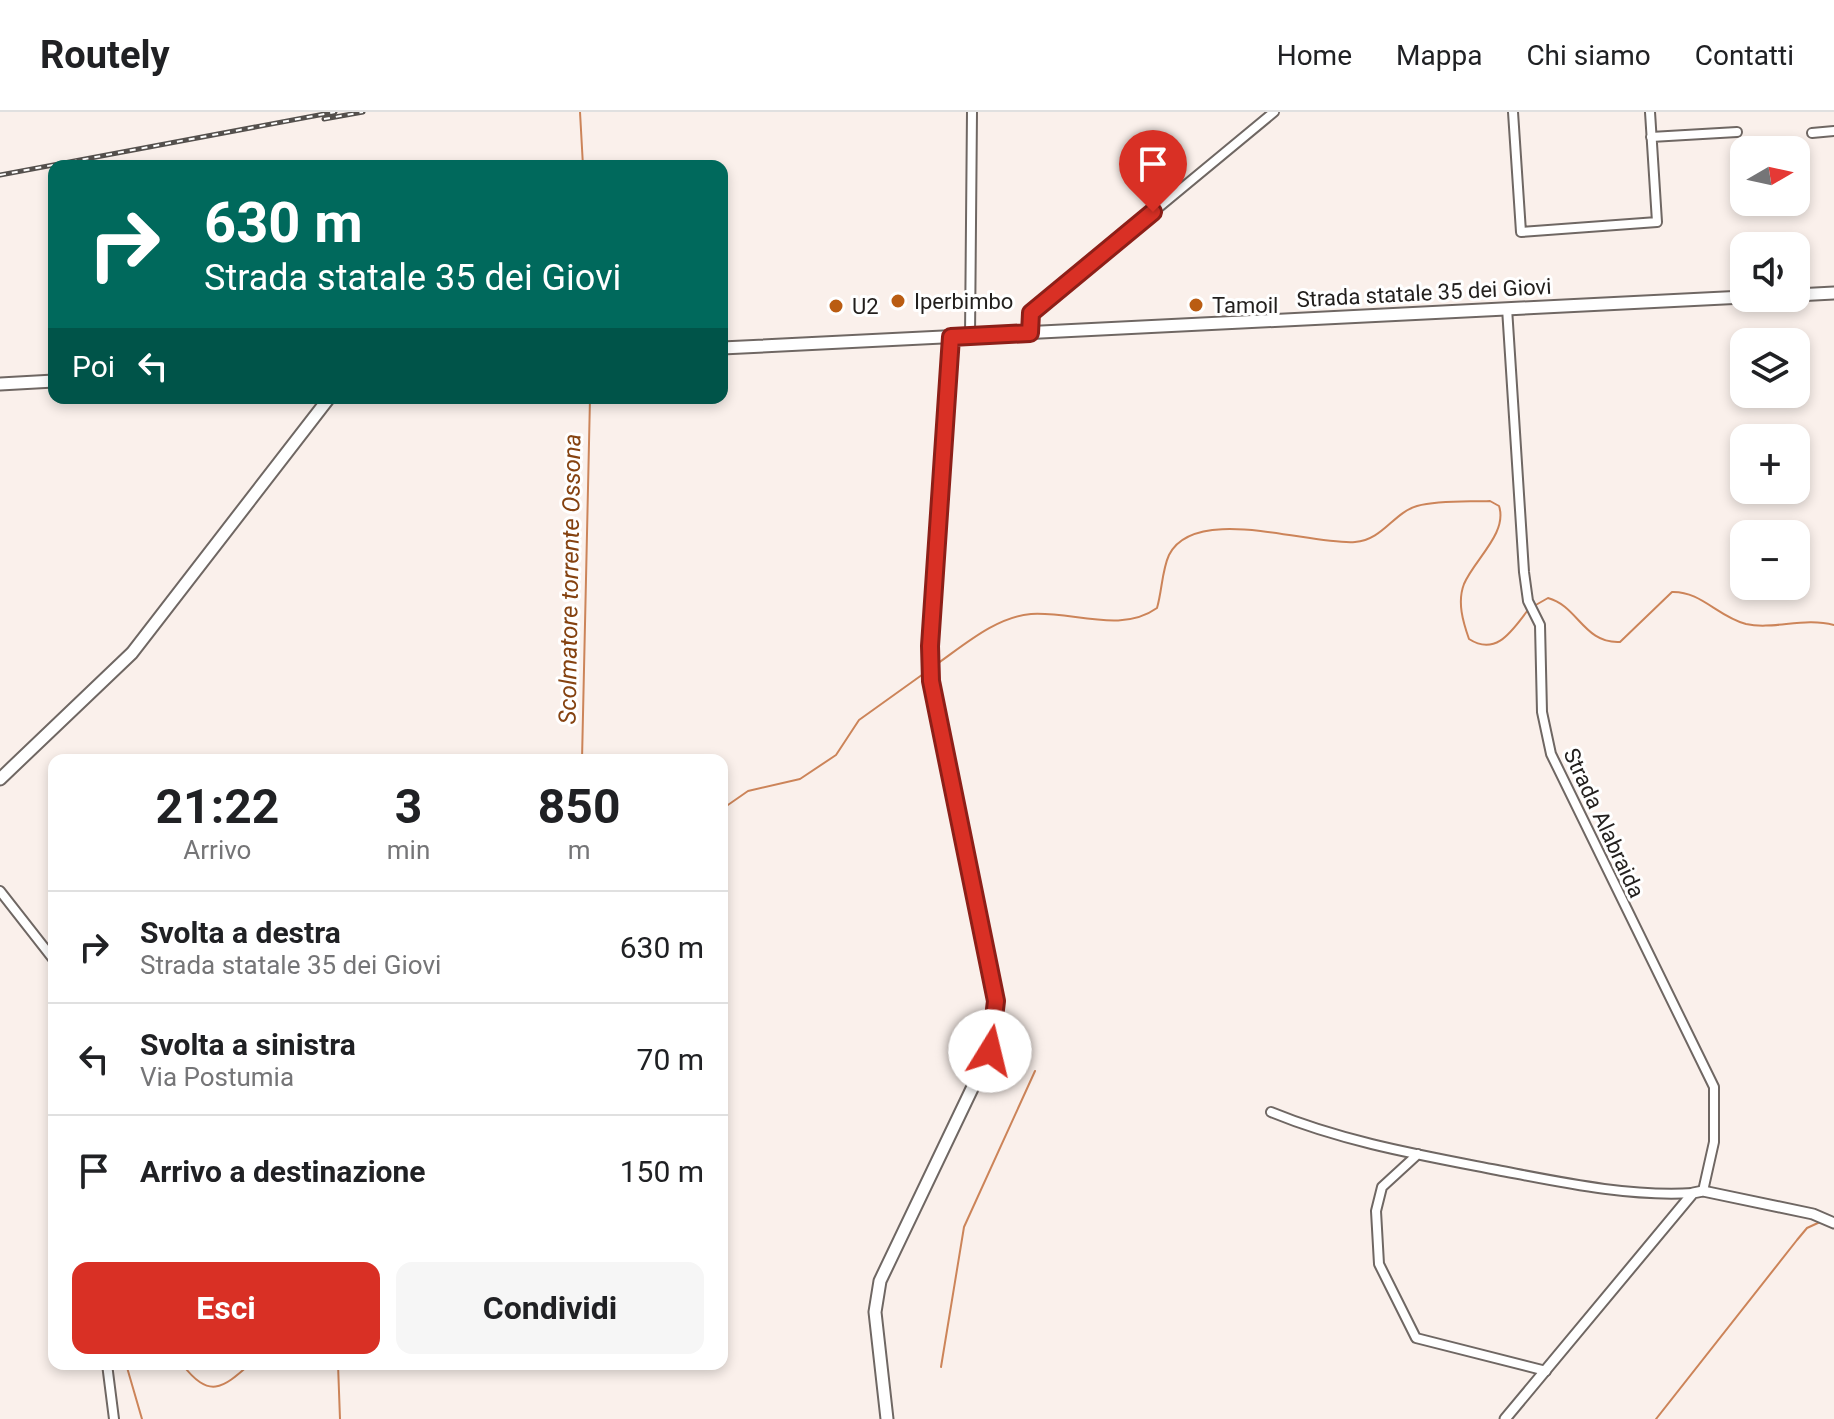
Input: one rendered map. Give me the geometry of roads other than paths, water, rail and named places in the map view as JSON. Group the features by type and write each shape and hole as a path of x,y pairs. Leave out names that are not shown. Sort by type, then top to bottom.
{"main road":[{"path":"1810,294 1834,293"},
{"name":"Strada statale 35 dei Giovi","path":"728,348 1730,298"},
{"path":"887,1419 875,1312 880,1281 990,1051 996,1025 992,975 931,681 929,658 951,337"},
{"path":"0,384 48,381"},
{"path":"0,779 132,653 324,404"}],"street":[{"path":"970,336 972,112"},
{"path":"1030,333 1031,313 1274,112"},
{"path":"1513,112 1521,232 1657,222 1650,112"},
{"path":"1812,133 1834,131"},
{"path":"1651,137 1737,132"},
{"name":"Strada Alabraida","path":"1507,308 1528,601 1536,615 1543,652 1542,712 1551,754 1714,1087 1714,1142 1698,1192"},
{"path":"0,891 48,952"},
{"path":"1271,1112 1325,1134 1554,1181 1633,1191 1698,1192 1813,1214 1834,1223"},
{"path":"1418,1154 1382,1187 1376,1211 1379,1264 1416,1338 1546,1371"},
{"path":"1505,1419 1698,1192"},
{"path":"108,1370 114,1419"}],"waterway":[{"name":"Scolmatore torrente Ossona","path":"580,112 583,160"},
{"name":"Scolmatore torrente Ossona","path":"582,754 590,404"},
{"path":"934,666 992,626 1018,616 1047,614 1112,621 1143,616 1157,608 1169,555 1183,540 1203,532 1256,530 1355,542 1373,537 1409,509 1435,503 1490,501 1499,506 1499,526 1495,536 1462,591 1462,612 1469,639 1479,644 1496,643 1528,610"},
{"path":"1534,606 1548,598 1558,602 1598,637 1620,642 1672,592 1692,596 1746,624 1767,626 1811,622 1834,625"},
{"path":"728,805 748,791 800,779 836,755 859,720 926,672"},
{"path":"941,1367 964,1227 1035,1071"},
{"path":"1656,1419 1797,1240 1807,1228 1820,1222"},
{"path":"128,1370 142,1419"},
{"path":"187,1370 208,1386 223,1384 242,1370"},
{"path":"338,1370 340,1419"}],"railway":[{"path":"80,160 335,112"},
{"path":"324,119 363,112"},
{"path":"0,175 48,166"}],"place":[{"name":"Iperbimbo","path":"898,301"},
{"name":"Tamoil","path":"1196,305"},
{"name":"U2","path":"836,306"}]}
